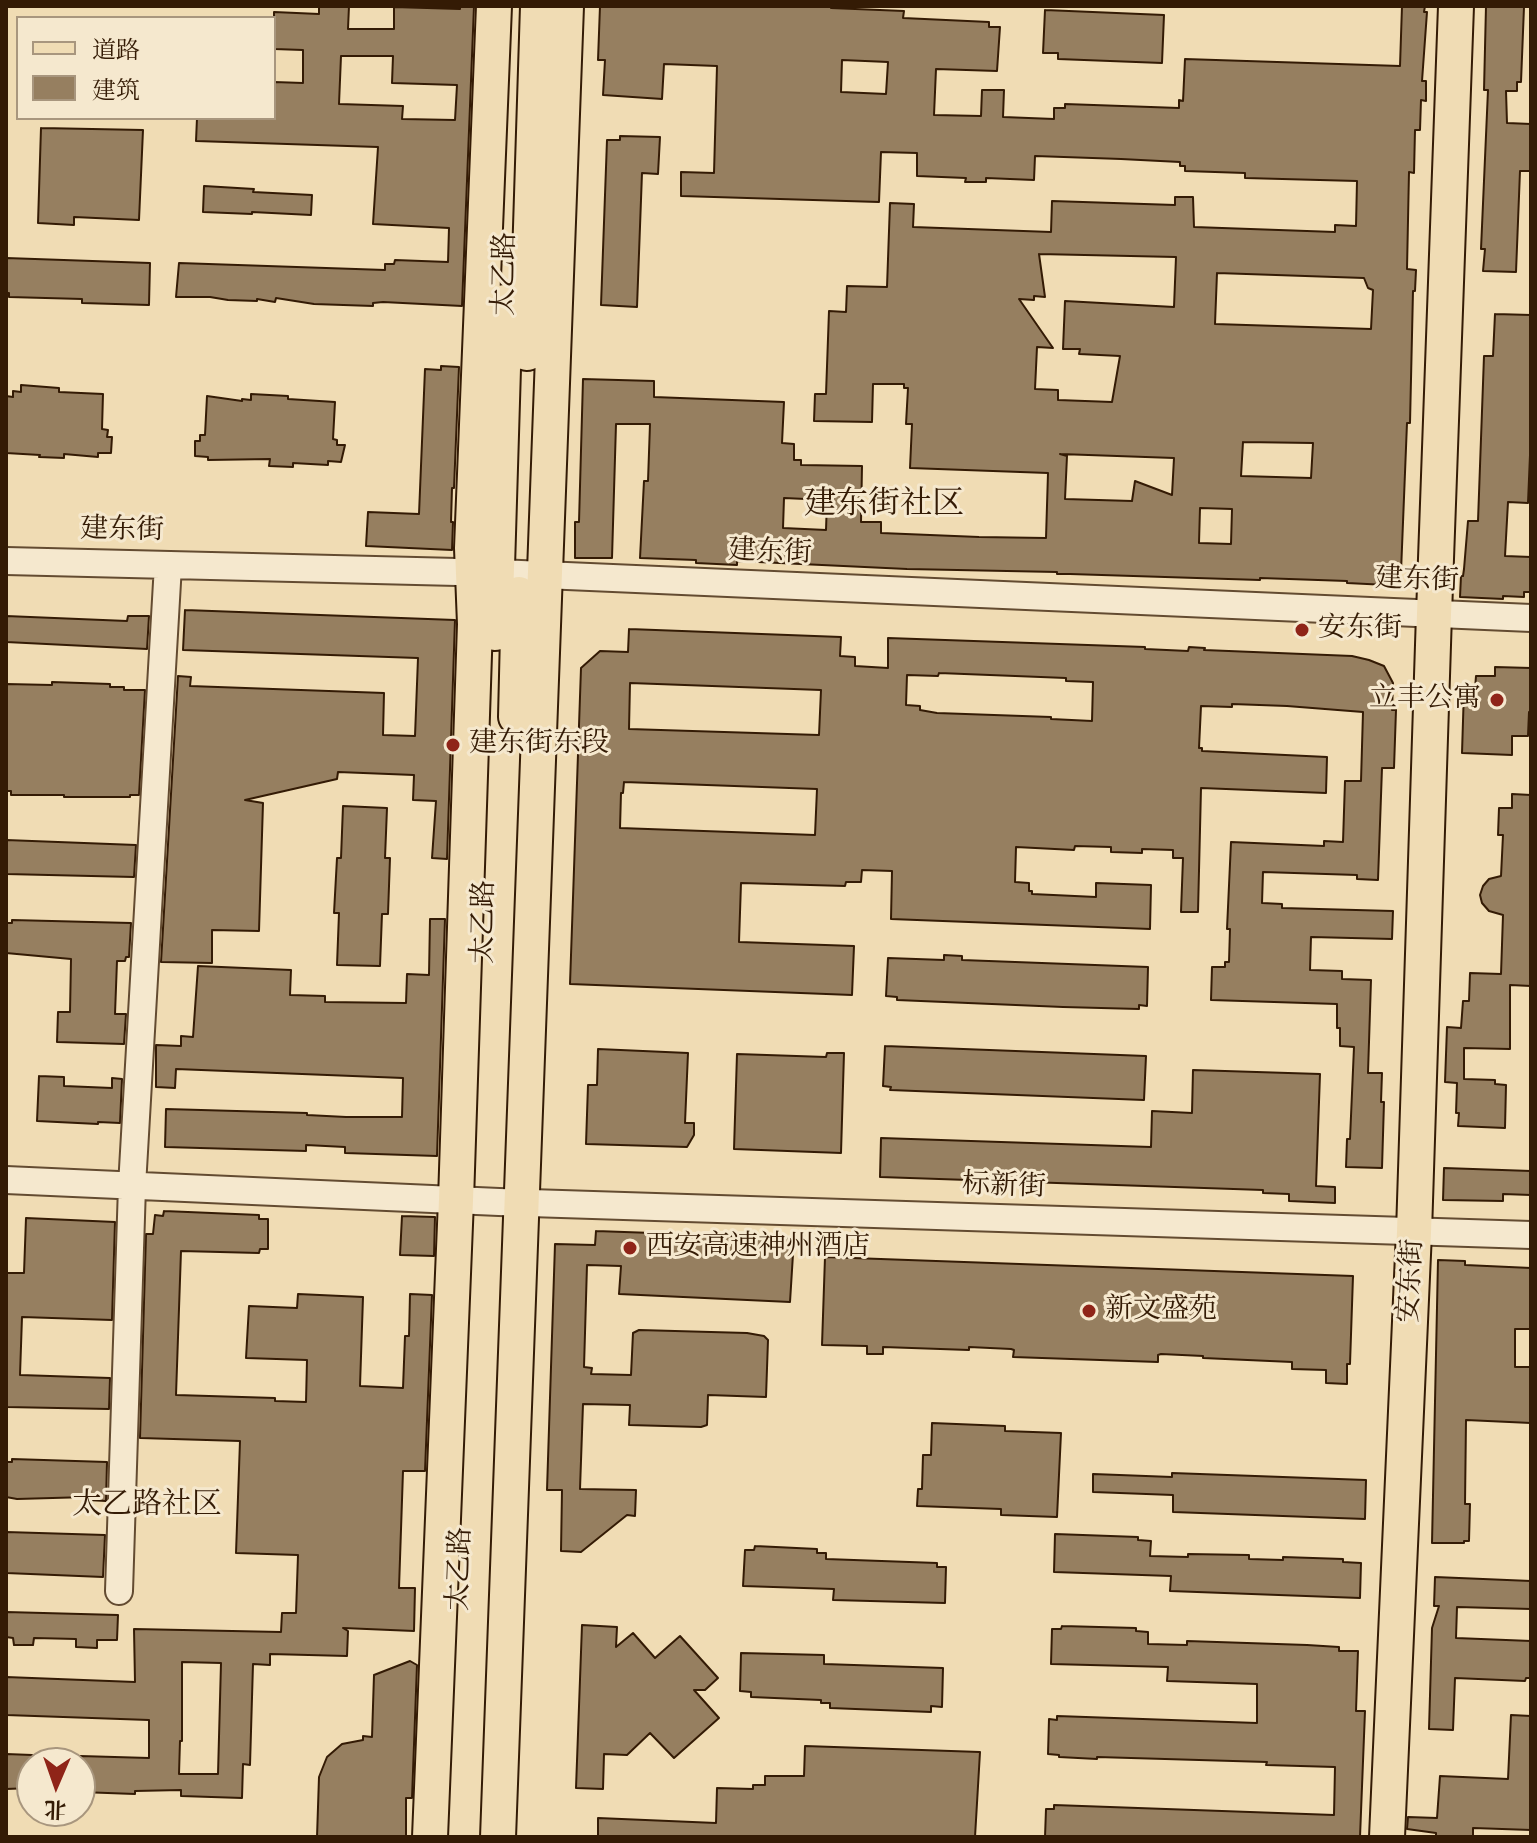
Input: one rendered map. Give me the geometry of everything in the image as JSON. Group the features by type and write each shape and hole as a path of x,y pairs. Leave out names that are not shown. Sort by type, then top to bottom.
{"main road":[{"path":"494,6 472,548 509,573"},
{"name":"太乙路","path":"509,573 512,6"},
{"name":"太乙路","path":"476,1837 488,1202 487,811 509,573 538,6"},
{"path":"498,1837 488,1202 509,573 566,6"},
{"name":"安东街","path":"1387,1837 1414,1232 1456,6"},
{"path":"430,1837 488,1202"},
{"name":"太乙路","path":"449,1837 488,1202"}],"street":[{"name":"建东街","path":"6,561 509,573 1531,618"},
{"path":"119,1591 132,1186 168,565"},
{"name":"标新街","path":"6,1180 488,1202 1531,1235"}],"building":[{"path":"319,6 349,6 348,29 394,29 394,7 460,9 460,6 474,6 462,306 383,302 373,303 373,306 314,304 276,298 275,302 176,297 179,263 385,270 385,264 394,264 395,260 448,262 449,228 373,224 378,147 196,141 197,120 276,120 276,82 303,83 303,50 276,49 274,12 319,14","holes":["341,56 393,56 392,83 457,85 455,120 402,119 403,106 339,104"]},
{"path":"600,6 831,6 904,11 903,18 989,22 989,27 1000,27 997,71 936,69 934,115 981,116 982,90 1004,90 1003,117 1054,119 1054,108 1065,108 1065,104 1179,108 1179,100 1183,101 1185,59 1400,66 1402,6 1425,6 1422,81 1426,81 1426,101 1421,100 1420,130 1415,130 1414,173 1409,172 1407,269 1416,270 1401,572 1387,585 1347,581 1057,574 737,561 737,565 640,558 650,424 616,424 612,558 575,558 583,379 654,381 654,397 784,402 782,443 794,444 794,460 801,460 801,465 862,466 861,522 881,522 881,533 1046,538 1048,473 910,468 912,424 906,424 908,388 904,388 904,384 873,384 872,422 814,421 815,394 826,394 829,311 846,312 847,286 887,287 890,203 914,204 913,227 1051,232 1052,201 1175,205 1175,197 1193,197 1194,227 1335,232 1335,225 1356,226 1357,181 1245,178 1245,173 1185,171 1185,166 1180,166 1180,162 1121,159 1035,156 1034,180 986,178 986,182 965,182 966,178 917,176 917,153 881,152 879,202 681,196 681,172 714,173 717,66 664,64 662,99 603,95 605,60 598,60","holes":["842,60 888,62 886,94 841,92","1039,254 1176,257 1174,307 1065,301 1063,349 1080,349 1079,354 1120,356 1112,402 1058,400 1058,390 1035,389 1037,347 1053,348 1019,299 1034,300 1034,296 1045,297","1217,273 1364,278 1368,288 1373,290 1371,329 1215,324","1243,442 1313,443 1311,478 1241,476","1060,454 1174,458 1172,495 1135,481 1132,501 1065,499 1067,456","784,498 827,500 826,530 783,528","1200,508 1232,509 1231,544 1199,543"]},
{"path":"1486,6 1524,7 1521,82 1517,82 1517,91 1506,91 1507,123 1531,124 1531,171 1520,171 1516,272 1483,271 1485,249 1481,249 1488,90 1484,90"},
{"path":"1045,10 1164,15 1162,63 1058,59 1058,53 1043,53"},
{"path":"41,128 143,130 139,220 74,217 74,225 38,223"},
{"path":"620,136 660,137 658,174 642,173 637,307 601,305 607,140 620,140"},
{"path":"204,186 312,195 311,215 203,212"},
{"path":"6,258 150,263 149,305 9,297 6,293"},
{"path":"1495,314 1531,315 1528,503 1508,502 1505,556 1531,557 1531,592 1524,592 1524,597 1503,596 1503,599 1460,597 1468,521 1478,521 1484,356 1493,356"},
{"path":"441,366 459,367 452,550 366,546 368,512 419,514 425,369 441,370"},
{"path":"21,385 59,388 59,392 103,394 102,429 108,430 107,437 112,437 111,453 98,453 98,457 64,454 64,458 6,453 6,396 13,397 13,391 21,392"},
{"path":"251,394 335,402 333,439 337,440 337,445 345,445 341,462 328,461 328,465 293,463 293,467 269,466 270,459 208,460 208,457 195,456 195,441 200,441 200,435 205,435 207,396 242,401 251,400"},
{"path":"185,610 455,620 447,859 432,858 436,801 413,800 414,775 338,772 337,779 245,800 263,803 259,931 212,930 212,963 161,962 178,676 191,677 190,686 384,693 383,735 415,736 418,658 183,650"},
{"path":"6,616 127,621 128,616 149,616 147,649 6,642"},
{"path":"629,629 841,637 840,656 855,657 855,666 888,668 888,638 1188,651 1189,647 1352,656 1384,666 1393,683 1392,710 1396,710 1394,768 1382,768 1378,880 1357,879 1357,875 1263,872 1262,903 1282,904 1282,908 1393,911 1392,939 1311,937 1310,970 1342,971 1342,979 1371,980 1368,1073 1382,1073 1382,1168 1346,1167 1354,1047 1340,1046 1337,1004 1211,1000 1212,967 1225,967 1225,962 1229,962 1230,929 1227,929 1231,842 1324,846 1324,841 1343,842 1345,781 1361,781 1363,712 1287,706 1201,706 1199,748 1202,751 1327,757 1326,793 1201,788 1198,912 1181,912 1183,858 1173,858 1173,850 1142,849 1142,853 1111,852 1111,847 1075,846 1074,850 1016,847 1015,882 1029,883 1032,894 1096,897 1096,883 1151,885 1150,929 891,919 892,871 862,870 861,882 846,882 845,886 741,883 739,942 854,946 852,995 570,984 581,668 600,651 628,652","holes":["939,673 1066,678 1066,681 1093,682 1092,721 937,713 920,710 920,706 906,705 907,675 938,676","630,683 821,690 819,735 629,729","624,782 817,789 815,835 620,828"]},
{"path":"1495,667 1531,668 1528,736 1512,736 1512,755 1462,753 1464,689 1475,689 1476,676 1495,676"},
{"path":"52,682 110,684 110,687 124,687 124,690 145,690 139,795 64,797 11,795 11,791 6,791 6,684 52,685"},
{"path":"1512,794 1531,795 1531,986 1510,985 1510,1049 1464,1048 1464,1079 1495,1080 1495,1084 1506,1085 1505,1128 1458,1126 1457,1083 1445,1082 1447,1027 1461,1028 1463,1001 1469,1001 1470,973 1501,974 1503,915 1489,911 1480,895 1489,879 1501,876 1503,835 1498,835 1499,808 1512,808"},
{"path":"343,806 387,808 385,858 390,858 388,914 382,914 380,966 337,965 339,913 334,913"},
{"path":"6,840 136,845 134,877 6,874"},
{"path":"430,919 445,919 437,1156 345,1153 345,1147 306,1145 306,1151 165,1147 166,1109 402,1117 403,1078 176,1069 175,1088 156,1087 156,1045 181,1046 181,1036 193,1037 198,966 291,970 290,995 325,996 325,1002 406,1003 407,974 429,975"},
{"path":"12,920 131,923 129,957 125,961 117,961 115,1014 126,1014 124,1044 57,1042 58,1012 70,1012 71,959 6,953 6,923 12,923"},
{"path":"944,955 962,956 962,960 1148,967 1147,1006 1139,1005 1139,1009 1063,1007 897,1000 897,997 886,996 888,958 944,960"},
{"path":"885,1046 1146,1056 1144,1100 890,1090 891,1087 883,1086"},
{"path":"598,1049 688,1053 685,1123 694,1123 694,1135 687,1147 586,1144 588,1085 597,1085"},
{"path":"827,1053 844,1053 841,1153 734,1149 737,1054 826,1057"},
{"path":"1193,1070 1320,1074 1316,1186 1335,1187 1335,1203 1289,1201 1289,1194 1263,1193 1263,1190 880,1177 881,1138 1151,1147 1152,1111 1192,1113"},
{"path":"39,1076 64,1077 64,1086 112,1088 112,1078 122,1079 120,1123 37,1121"},
{"path":"1444,1168 1531,1171 1531,1195 1503,1194 1503,1201 1443,1200"},
{"path":"164,1211 259,1215 259,1219 268,1219 268,1249 260,1249 259,1253 181,1251 176,1395 306,1402 307,1360 246,1358 249,1306 297,1308 298,1294 363,1297 360,1386 403,1388 410,1294 432,1295 425,1471 403,1471 399,1588 415,1588 414,1631 343,1628 348,1631 347,1656 270,1654 270,1665 253,1664 250,1765 243,1764 242,1798 181,1796 181,1790 135,1791 135,1794 96,1793 96,1756 149,1758 149,1720 6,1715 6,1677 135,1682 134,1629 281,1632 282,1613 296,1613 298,1555 236,1553 240,1441 140,1438 146,1234 153,1234 155,1215 163,1216","holes":["182,1662 221,1663 218,1774 179,1774"]},
{"path":"402,1216 435,1217 434,1256 400,1255"},
{"path":"26,1218 115,1222 112,1320 22,1317 20,1375 110,1378 109,1409 6,1407 6,1273 24,1273"},
{"path":"596,1231 794,1238 790,1302 619,1294 621,1266 587,1265 584,1367 592,1368 591,1374 631,1375 633,1333 639,1330 747,1333 764,1336 768,1340 766,1397 708,1395 707,1425 701,1427 629,1425 630,1405 583,1404 580,1489 636,1490 635,1516 627,1515 581,1552 561,1551 562,1490 547,1490 555,1244 595,1245"},
{"path":"825,1257 1353,1276 1347,1384 1326,1383 1326,1370 1292,1369 1292,1362 1161,1354 1158,1355 1158,1362 1013,1357 1014,1350 1011,1349 969,1347 969,1350 883,1347 883,1354 867,1354 867,1346 822,1345"},
{"path":"1438,1260 1465,1261 1465,1265 1531,1268 1530,1329 1515,1329 1515,1367 1531,1367 1531,1423 1466,1420 1465,1504 1470,1504 1469,1541 1464,1543 1432,1543"},
{"path":"932,1423 1005,1426 1005,1431 1061,1433 1057,1517 1001,1515 1001,1509 917,1506 918,1489 922,1489 923,1455 931,1455"},
{"path":"12,1459 107,1462 106,1501 88,1500 88,1497 6,1497 6,1462 12,1462"},
{"path":"1172,1473 1366,1480 1365,1519 1173,1512 1173,1495 1093,1492 1093,1474 1172,1477"},
{"path":"6,1532 105,1535 103,1577 6,1573"},
{"path":"1055,1534 1138,1537 1138,1540 1151,1541 1150,1556 1188,1557 1188,1554 1249,1555 1249,1559 1343,1559 1343,1562 1361,1563 1360,1598 1170,1591 1171,1576 1054,1572"},
{"path":"755,1546 817,1549 817,1553 826,1553 826,1559 937,1563 937,1567 946,1567 945,1603 833,1600 834,1589 743,1586 745,1550 754,1550"},
{"path":"1435,1577 1531,1581 1531,1609 1457,1607 1456,1638 1531,1641 1531,1678 1525,1681 1455,1678 1453,1730 1429,1729 1432,1628 1439,1606 1434,1606"},
{"path":"6,1612 118,1615 117,1640 97,1640 97,1648 76,1647 76,1639 34,1638 33,1645 14,1645 13,1638 6,1637"},
{"path":"582,1625 617,1627 616,1647 633,1633 655,1658 680,1636 718,1678 705,1690 694,1690 719,1718 674,1758 650,1733 627,1755 604,1754 603,1789 576,1788"},
{"path":"1062,1626 1136,1628 1136,1631 1148,1632 1148,1644 1187,1645 1187,1641 1307,1645 1358,1651 1356,1711 1365,1711 1360,1837 1045,1837 1046,1809 1054,1809 1054,1805 1334,1815 1335,1767 1266,1765 1267,1762 1097,1759 1048,1754 1049,1719 1057,1720 1057,1716 1257,1723 1257,1684 1167,1681 1168,1667 1051,1664 1052,1629 1061,1629"},
{"path":"741,1653 824,1655 824,1664 943,1668 942,1707 931,1706 931,1712 830,1708 830,1703 821,1703 821,1700 751,1697 751,1692 740,1691"},
{"path":"410,1661 417,1665 412,1798 406,1798 406,1837 317,1837 319,1777 327,1757 342,1744 363,1740 363,1736 372,1737 374,1675"},
{"path":"1511,1715 1531,1716 1531,1830 1473,1828 1473,1837 1436,1837 1436,1833 1407,1829 1408,1817 1437,1818 1440,1776 1508,1779"},
{"path":"805,1746 980,1752 975,1837 598,1837 598,1818 716,1823 717,1788 753,1789 753,1785 765,1785 765,1776 804,1776"},
{"path":"6,1754 16,1754 16,1789 6,1789"}],"place":[{"name":"安东街","path":"1302,630"},
{"name":"立丰公寓","path":"1497,700"},
{"name":"建东街东段","path":"453,745"},
{"name":"西安高速神州酒店","path":"630,1248"},
{"name":"新文盛苑","path":"1089,1311"}],"district":[{"name":"建东街社区","path":"884,506"},
{"name":"太乙路社区","path":"147,1506"}]}
